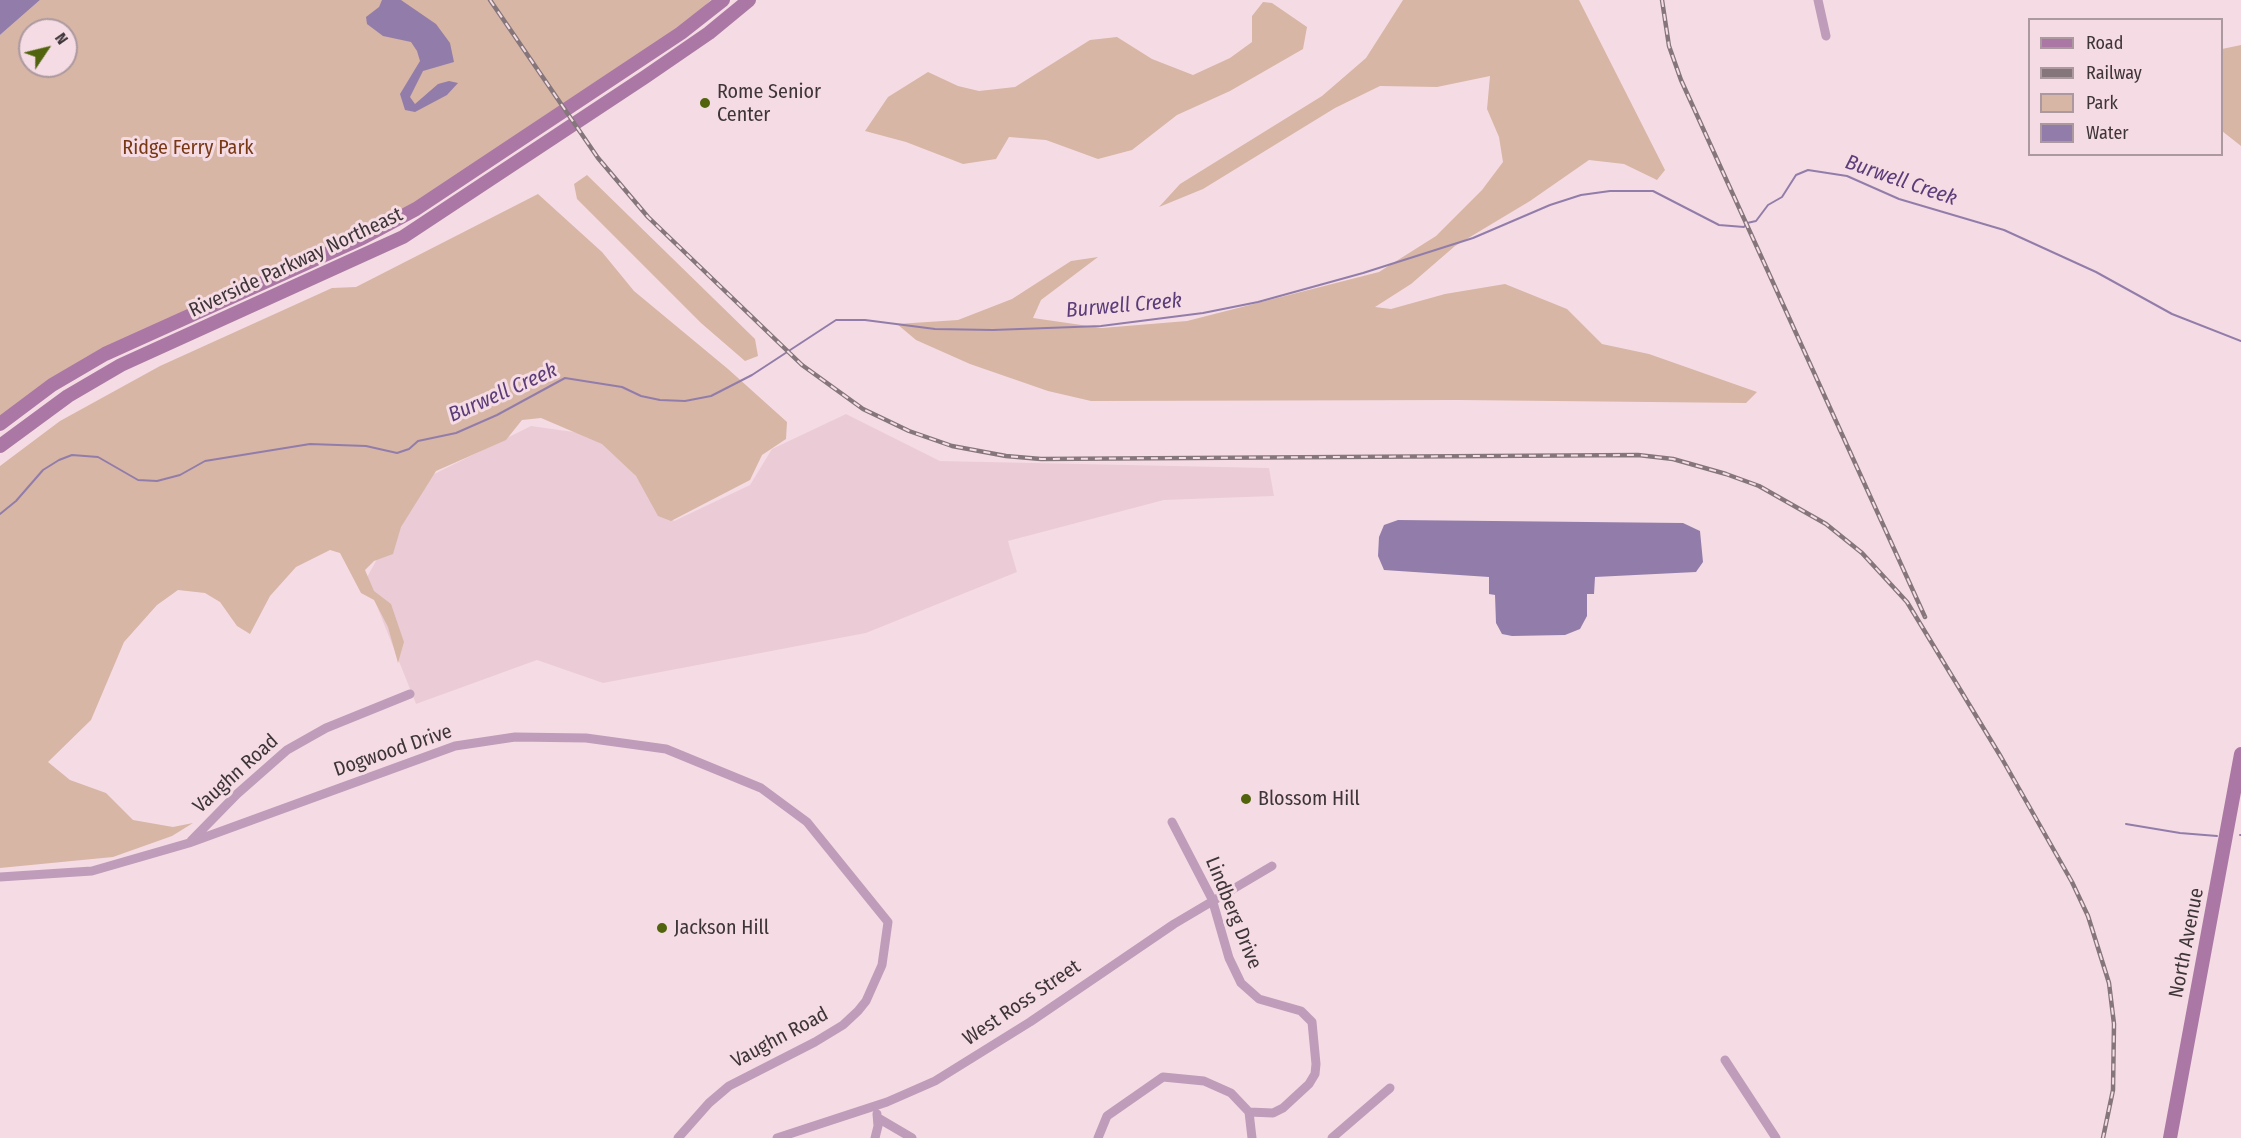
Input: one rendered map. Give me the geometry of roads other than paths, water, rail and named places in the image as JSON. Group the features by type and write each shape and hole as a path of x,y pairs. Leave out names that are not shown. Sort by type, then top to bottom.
{"main road":[{"name":"Riverside Parkway Northeast","path":"0,424 52,385 105,354 352,243 416,209 681,33 723,0"},
{"name":"Riverside Parkway Northeast","path":"0,446 68,396 120,365 403,237 653,72 709,33 749,0"},
{"name":"North Avenue","path":"2170,1138 2241,754"}],"street":[{"path":"1818,0 1826,36"},
{"name":"Vaughn Road","path":"189,843 237,794 287,750 326,728 410,694"},
{"name":"Dogwood Drive","path":"0,877 92,871 189,843 455,746 515,737 586,738 666,748 761,788 807,822 888,922"},
{"name":"Lindberg Drive","path":"1173,822 1212,899 1229,958 1241,983 1259,999 1301,1011 1312,1022 1314,1029 1316,1064 1315,1074 1309,1084 1283,1108 1273,1113 1249,1112"},
{"name":"West Ross Street","path":"777,1138 875,1106 935,1081 986,1051 1212,899 1272,866"},
{"name":"Vaughn Road","path":"678,1138 709,1103 729,1086 815,1042 843,1025 858,1011 866,1001 882,965 888,922"},
{"path":"1725,1060 1776,1138"},
{"path":"1098,1138 1107,1116 1163,1077 1204,1081 1232,1093 1249,1112 1252,1138"},
{"path":"1332,1138 1390,1088"},
{"path":"875,1106 878,1118 875,1138"},
{"path":"878,1118 912,1138"}],"water":[{"path":"0,0 40,0 18,18 0,35"},
{"path":"382,0 401,0 436,24 450,43 454,62 423,71 410,97 415,104 438,84 449,81 458,83 447,95 415,112 405,110 400,94 420,61 417,51 411,42 383,36 367,24 366,17 379,7"},
{"path":"1398,520 1683,523 1700,531 1703,562 1696,572 1595,577 1594,594 1587,594 1587,616 1580,629 1565,635 1512,636 1502,634 1496,623 1495,595 1489,594 1489,577 1384,570 1378,556 1379,537 1384,525"}],"waterway":[{"name":"Burwell Creek","path":"0,514 16,501 43,470 72,455 98,457 138,480 157,481 180,475 205,461 310,444 366,446 397,453 409,449 418,441 456,433 497,415 565,378 622,387 641,396 660,400 685,401 711,396 752,375 836,320 865,320 935,329 993,330 1101,326 1203,313 1258,302 1363,273 1473,238 1550,205 1581,195 1610,191 1653,191 1719,225 1744,227 1747,223 1756,221 1768,205 1782,197 1796,175 1808,170 1847,176 1899,199 2004,230 2096,272 2172,314 2241,341"},
{"path":"2126,824 2180,833 2217,836"}],"railway":[{"path":"490,0 598,158 648,217 802,365 863,409 909,431 952,446 1006,456 1041,459 1638,455 1673,459 1759,486 1826,524 1862,553 1907,602 2001,757 2072,882 2088,916 2109,983 2114,1024 2113,1090 2103,1138"},
{"path":"1662,0 1669,46 1681,80 1925,617"}],"place":[{"name":"Rome Senior Center","path":"705,103"},
{"name":"Blossom Hill","path":"1246,799"},
{"name":"Jackson Hill","path":"662,928"}],"park label":[{"name":"Ridge Ferry Park","path":"188,148"}]}
